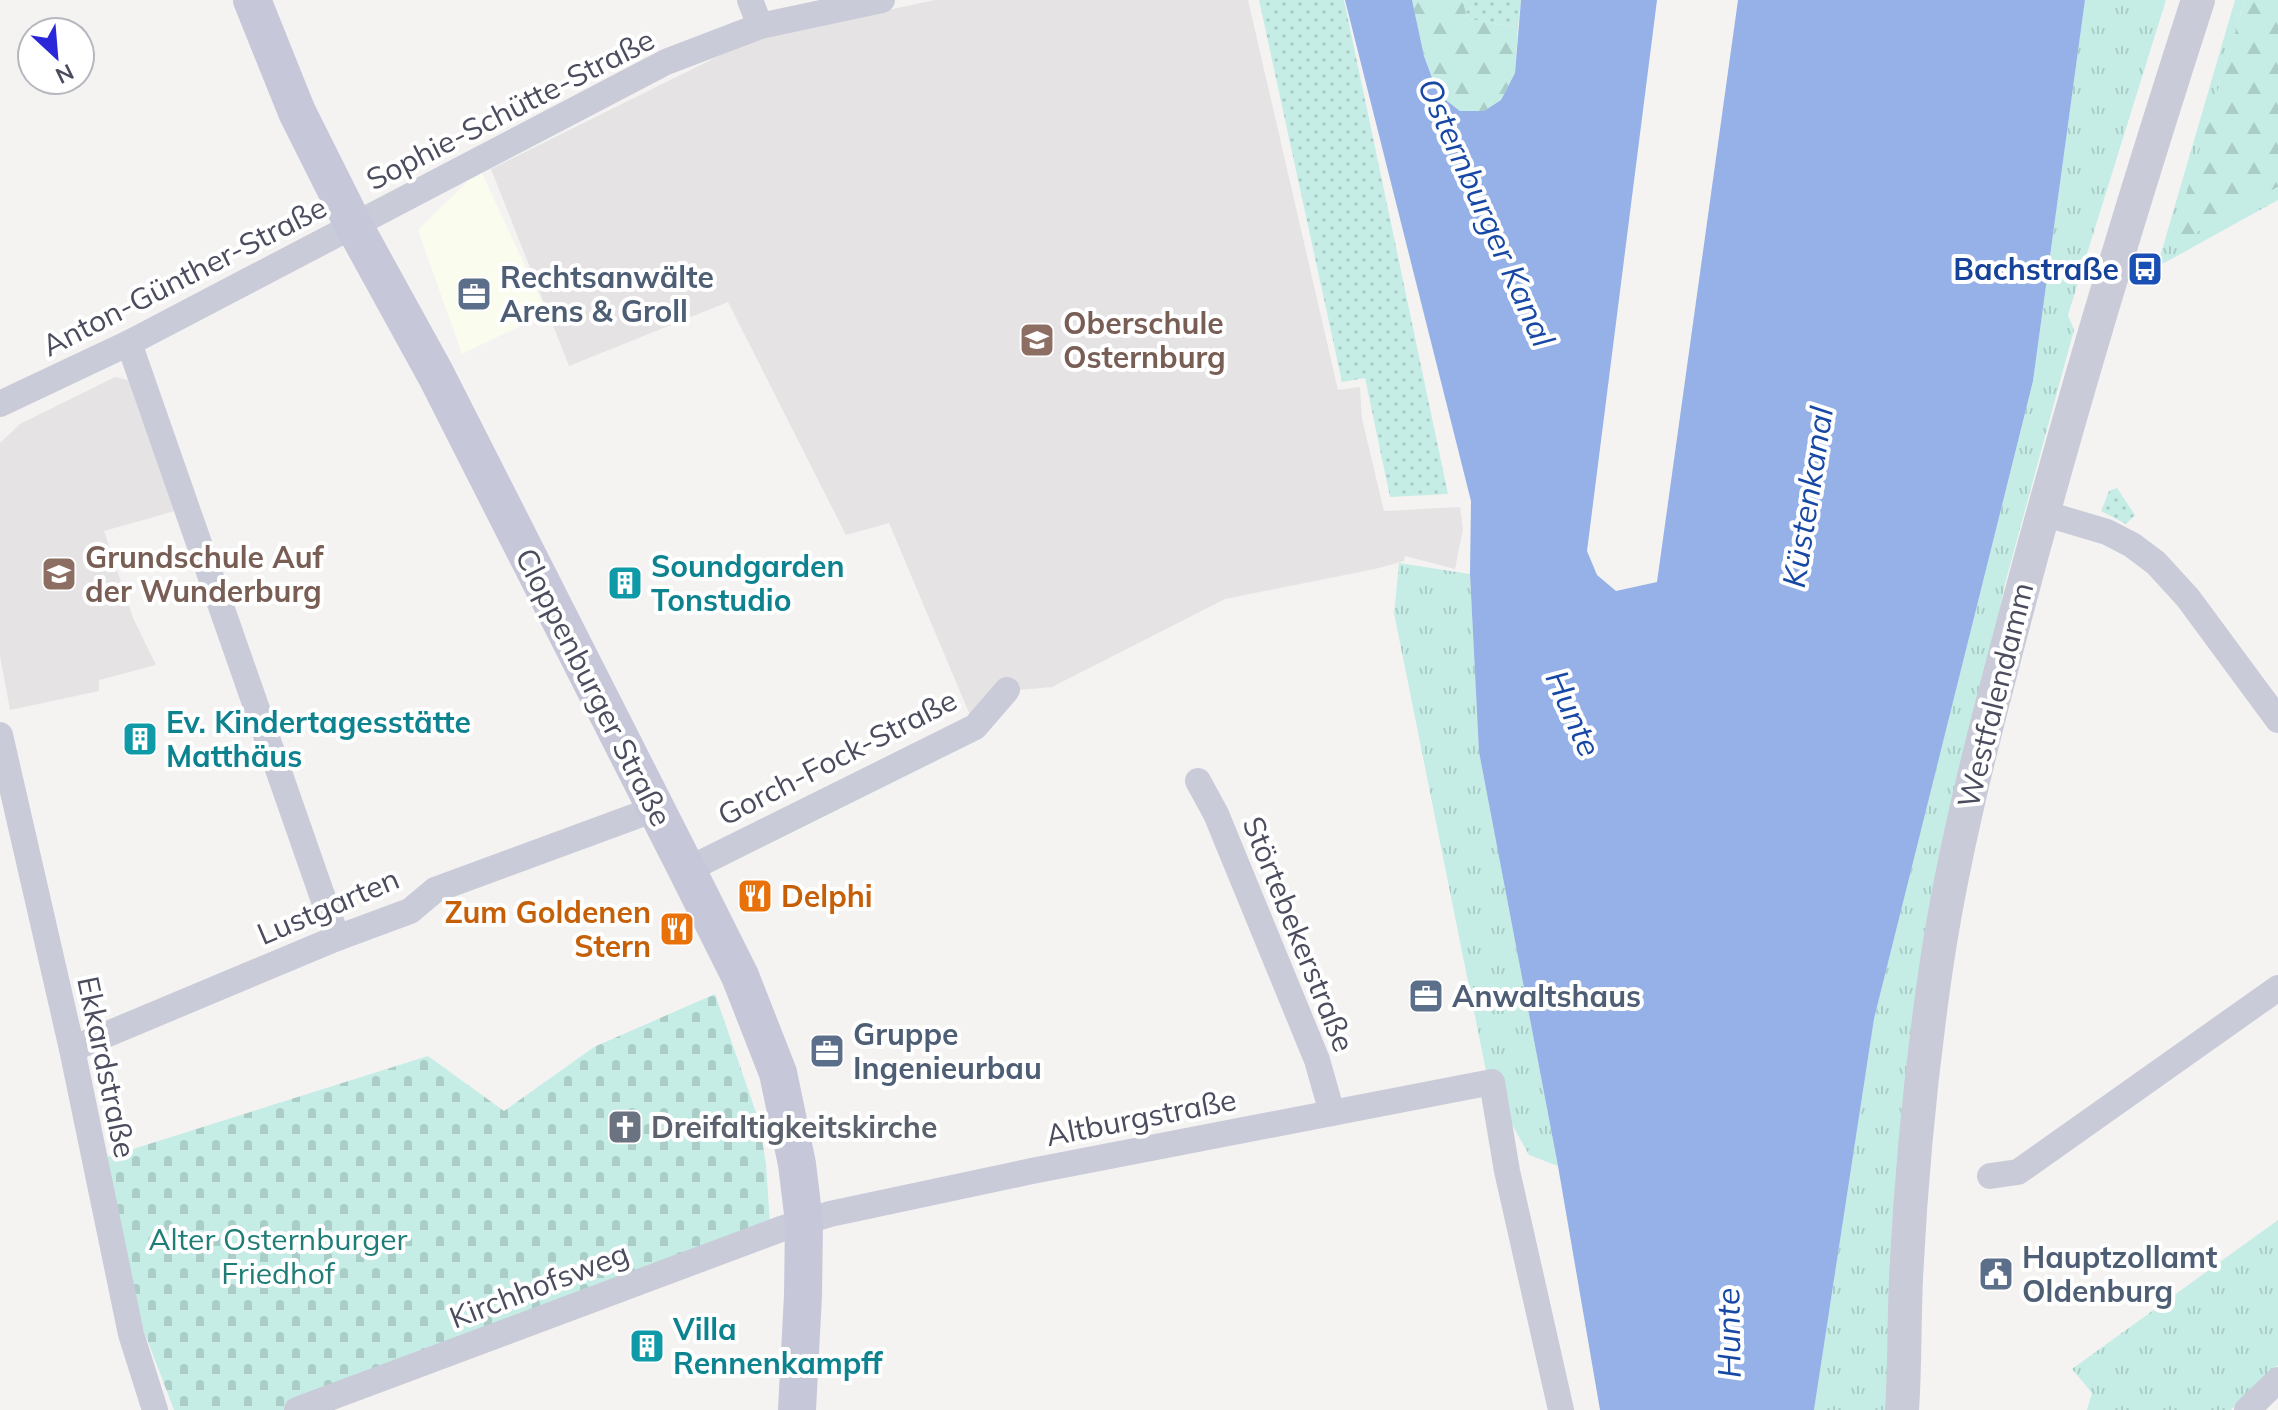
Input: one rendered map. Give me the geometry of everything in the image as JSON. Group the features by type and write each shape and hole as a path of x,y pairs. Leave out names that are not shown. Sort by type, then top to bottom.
{"main road":[{"name":"Cloppenburger Straße","path":"252,0 297,112 354,226 436,375 687,870 740,976 778,1073 797,1164 804,1222 797,1410"}],"street":[{"path":"750,0 760,26"},
{"name":"Sophie-Schütte-Straße","path":"354,226 666,62 760,26 882,0"},
{"name":"Westfalendamm","path":"1902,1410 1906,1280 1917,1138 1936,967 1961,830 2043,513 2121,240 2198,0"},
{"name":"Anton-Günther-Straße","path":"0,404 129,343 354,226"},
{"path":"129,343 337,938"},
{"path":"2043,513 2107,532 2156,563 2188,598 2278,720"},
{"name":"Gorch-Fock-Straße","path":"687,870 975,727 1007,690"},
{"name":"Ekkardstraße","path":"0,735 72,1049 131,1334 155,1410"},
{"name":"Störtebekerstraße","path":"1198,781 1216,814 1317,1060 1332,1113"},
{"name":"Lustgarten","path":"72,1049 337,938 410,911 435,890 452,883 655,809"},
{"path":"1990,1176 2018,1172 2278,988"},
{"name":"Altburgstraße","path":"804,1222 1017,1174 1492,1082 1507,1171 1561,1410"},
{"name":"Kirchhofsweg","path":"297,1410 804,1222"},
{"path":"2247,1410 2278,1380"}],"shaded area":[{"name":"Oberschule Osternburg","path":"935,0 1248,0 1338,390 1360,387 1362,419 1384,511 1460,507 1463,529 1455,569 1405,556 1404,561 1375,569 1225,599 1052,687 1007,691 975,727 889,523 846,535 728,302 569,366 491,169 753,39"},
{"path":"480,169 547,313 462,354 418,230"},
{"name":"Grundschule Auf der Wunderburg","path":"115,377 128,380 175,511 104,531 133,618 156,665 99,680 99,691 10,710 0,656 0,443 20,424"}],"green space":[{"path":"1259,0 1344,0 1448,494 1390,497 1365,378 1342,382"},
{"path":"1412,0 1463,0 1467,19 1518,27 1515,73 1501,100 1484,111 1460,111 1438,94 1424,56"},
{"path":"1463,0 1521,0 1518,27 1467,19"},
{"path":"2085,0 2166,0 2068,315 2074,330 2005,584 1919,990 1886,1410 1814,1410 1874,1019 2033,381"},
{"path":"2235,0 2245,0 2170,247 2278,187 2278,200 2157,267"},
{"path":"2245,0 2278,0 2278,187 2169,248"},
{"path":"2117,488 2135,515 2126,524 2101,511 2109,491"},
{"path":"1399,563 1470,574 1479,752 1558,1166 1529,1155 1488,1081 1394,613"},
{"name":"Alter Osternburger Friedhof","path":"715,994 759,1121 770,1224 284,1410 174,1410 142,1326 95,1161 428,1056 504,1111 594,1047"},
{"path":"2278,1220 2278,1365 2231,1410 2087,1410 2092,1393 2072,1369"}],"water":[{"path":"1345,0 1412,0 1424,56 1438,94 1460,111 1484,111 1501,100 1515,73 1521,0 1657,0 1587,551 1597,575 1616,591 1657,582 1738,0 2085,0 2033,381 1874,1019 1814,1410 1600,1410 1558,1166 1479,752 1470,574 1471,501"}],"place":[{"name":"Bachstraße","path":"2145,269"},
{"name":"Rechtsanwälte Arens & Groll","path":"474,294"},
{"name":"Oberschule Osternburg","path":"1037,340"},
{"name":"Grundschule Auf der Wunderburg","path":"59,574"},
{"name":"Soundgarden Tonstudio","path":"625,583"},
{"name":"Ev. Kindertagesstätte Matthäus","path":"140,739"},
{"name":"Delphi","path":"755,896"},
{"name":"Zum Goldenen Stern","path":"677,929"},
{"name":"Anwaltshaus","path":"1426,996"},
{"name":"Gruppe Ingenieurbau","path":"827,1051"},
{"name":"Dreifaltigkeitskirche","path":"625,1127"},
{"name":"Hauptzollamt Oldenburg","path":"1996,1274"},
{"name":"Villa Rennenkampff","path":"647,1346"}],"water label":[{"name":"Osternburger Kanal","path":"1487,212"},
{"name":"Küstenkanal","path":"1807,497"},
{"name":"Hunte","path":"1574,713"},
{"name":"Hunte","path":"1728,1333"}]}
